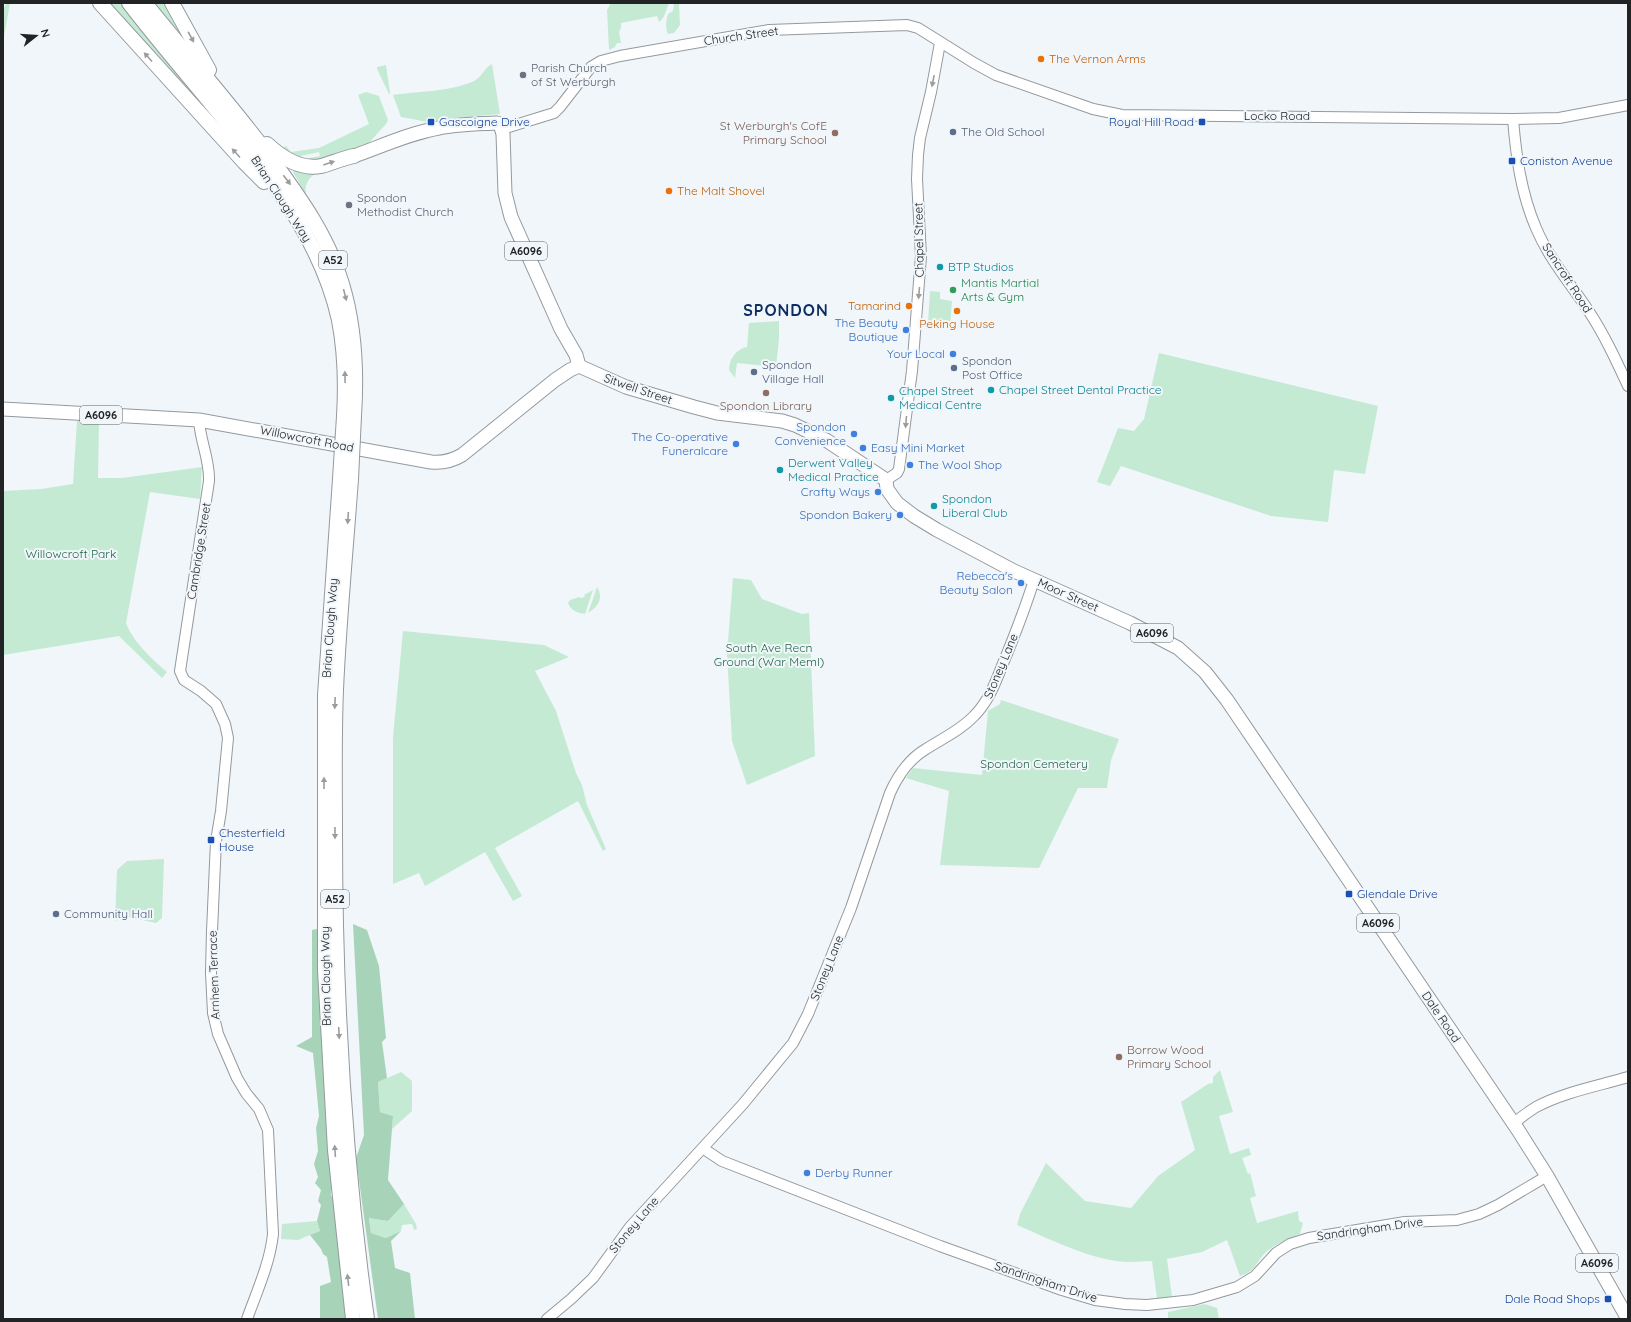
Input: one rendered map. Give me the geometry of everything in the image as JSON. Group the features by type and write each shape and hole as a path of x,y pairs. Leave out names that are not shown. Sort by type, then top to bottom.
{"highway":[{"path":"100,3 244,162 284,199"},
{"name":"Brian Clough Way","path":"129,3 263,168 304,231 317,256 336,307 345,359 349,416"},
{"name":"Brian Clough Way","path":"145,3 248,126 308,210 322,233 337,268 349,309 353,339 355,375 349,416 345,479 336,689 335,901 339,1030 344,1104 350,1180 367,1319"},
{"path":"172,3 224,97"},
{"path":"248,126 282,157 303,166 317,167 354,156"},
{"name":"Brian Clough Way","path":"345,479 325,695 325,970 329,1065 335,1150 353,1319"}],"main road":[{"path":"354,156 403,138 437,128 458,125 497,123 500,124 502,129"},
{"name":"A6096","path":"502,129 505,192 511,218 561,329 576,355 579,366"},
{"name":"Sitwell Street","path":"579,366 626,387 698,408 724,414 791,423 826,440 886,480"},
{"name":"Willowcroft Road","path":"3,409 199,420 431,462 444,462 461,456 555,380 579,366"},
{"name":"Moor Street","path":"886,480 886,487 894,500 914,516 949,537 1034,580 1148,632 1182,651 1196,662 1209,676 1242,722"},
{"name":"Dale Road","path":"1242,722 1547,1176 1628,1319"}],"street":[{"name":"Church Street","path":"502,129 550,114 560,107 593,65 620,56 664,47 769,30 892,25 914,27 940,43"},
{"name":"Locko Road","path":"940,43 996,75 1062,99 1112,113 1188,116 1513,119 1559,118 1628,105"},
{"name":"Chapel Street","path":"886,480 897,473 899,469 905,430 916,324 921,256 916,179 918,155 940,43"},
{"name":"Sancroft Road","path":"1513,119 1515,144 1521,180 1537,229 1556,267 1588,310 1603,335 1628,386"},
{"name":"Cambridge Street","path":"184,680 180,674 181,664 209,481 209,466 199,432 199,420"},
{"name":"Stoney Lane","path":"547,1319 593,1278 630,1227 704,1149 780,1060 801,1031 851,908 895,781 903,769 915,757 966,724 984,703 995,683 1013,640 1034,580"},
{"name":"Arnhem Terrace","path":"184,680 211,698 219,709 225,724 228,738 221,811 216,841 214,874 211,973 213,1013 218,1034 230,1062 243,1088 262,1114 269,1135 273,1234 272,1246 247,1319"},
{"path":"1513,1124 1534,1108 1545,1103 1588,1088 1628,1077"},
{"name":"Sandringham Drive","path":"704,1149 722,1161 940,1246 1062,1290 1095,1300 1139,1305 1164,1304 1193,1300 1237,1286 1255,1276 1276,1253 1290,1244 1305,1239 1405,1222 1457,1220 1479,1214 1498,1206 1547,1176"}],"green space":[{"path":"6,3 10,3 3,42 3,12"},
{"path":"109,3 121,3 230,137 184,88 185,86"},
{"path":"153,3 165,3 180,34 179,34"},
{"path":"611,3 669,3 664,16 659,22 657,16 621,23 619,32 621,43 617,43 615,47 609,50 607,10"},
{"path":"674,3 679,3 680,25 674,33 668,34 666,27 667,19 668,14 673,11"},
{"path":"492,64 500,114 428,122 401,117 393,95 465,85 477,79"},
{"path":"386,65 389,94 377,69 377,67"},
{"path":"366,92 379,96 388,120 367,145 316,160 309,158 320,156 319,152 296,157 282,148 286,146 291,152 319,148 369,124 358,95"},
{"path":"293,172 319,172 312,176 307,182 307,197"},
{"path":"930,291 940,292 940,299 952,301 950,326 928,323"},
{"path":"779,321 776,367 737,363 735,378 729,370 730,362 736,352 747,347 749,323"},
{"path":"1159,353 1378,406 1365,474 1334,470 1328,522 1271,516 1121,466 1110,486 1097,482 1118,428 1134,431 1144,419"},
{"name":"Willowcroft Park","path":"77,421 99,422 98,478 122,478 202,467 200,499 150,492 126,623 133,637 138,643 149,656 167,672 162,678 119,636 3,655 3,491 41,489 73,484"},
{"name":"South Ave Recn Ground (War Meml)","path":"733,578 751,580 762,599 802,614 809,613 815,756 747,785 732,741 727,654"},
{"path":"597,587 600,595 599,602 595,608 588,613"},
{"path":"593,590 585,614 577,612 571,608 568,603 570,600 585,597 584,595"},
{"path":"403,631 544,645 569,657 535,671 556,711 576,773 582,785 587,805 606,849 603,851 578,801 495,848 522,896 513,901 485,852 425,886 419,873 393,884 393,737"},
{"name":"Spondon Cemetery","path":"1001,700 1119,739 1111,760 1107,788 1078,788 1039,868 940,865 949,791 906,778 913,768 982,775 988,711 1000,704"},
{"path":"164,859 162,918 156,923 124,916 115,921 117,870 127,861"},
{"path":"353,924 367,930 379,966 386,1038 382,1042 387,1078 378,1082 380,1112 393,1116 388,1180 404,1204 388,1221 369,1218 371,1233 386,1238 401,1231 391,1241 395,1268 410,1273 415,1319 378,1319 356,1158 364,1135"},
{"path":"321,928 321,1044 324,1045 331,1165 331,1196 337,1199 336,1229 340,1231 343,1263 341,1278 345,1282 347,1319 320,1319 320,1286 331,1282 327,1257 323,1254 310,1235 320,1231 317,1221 321,1205 318,1201 321,1190 315,1183 318,1177 314,1164 318,1151 316,1128 319,1116 313,1053 296,1046 312,1037 312,930"},
{"path":"1220,1070 1233,1112 1219,1116 1230,1154 1249,1148 1251,1155 1242,1158 1248,1174 1250,1173 1256,1196 1250,1198 1257,1223 1298,1211 1299,1221 1303,1223 1300,1234 1270,1249 1262,1256 1250,1271 1240,1276 1227,1240 1202,1252 1167,1259 1172,1297 1157,1299 1152,1261 1116,1261 1087,1254 1017,1225 1020,1214 1046,1163 1085,1201 1131,1208 1158,1176 1195,1150 1181,1102 1208,1084 1213,1083 1213,1077"},
{"path":"401,1072 412,1081 412,1111 392,1129 393,1116 380,1112 378,1082"},
{"path":"404,1204 416,1224 417,1229 414,1230 412,1224 402,1225 401,1231 386,1238 371,1233 369,1218 388,1221"},
{"path":"317,1221 320,1231 298,1240 281,1239 282,1224"},
{"path":"1205,1304 1217,1308 1219,1319 1168,1319 1168,1312"}],"place":[{"name":"The Vernon Arms","path":"1041,59"},
{"name":"Parish Church of St Werburgh","path":"523,75"},
{"name":"Gascoigne Drive","path":"431,122"},
{"name":"Royal Hill Road","path":"1202,122"},
{"name":"The Old School","path":"953,132"},
{"name":"St Werburgh's CofE Primary School","path":"835,133"},
{"name":"Coniston Avenue","path":"1512,161"},
{"name":"The Malt Shovel","path":"669,191"},
{"name":"Spondon Methodist Church","path":"349,205"},
{"name":"BTP Studios","path":"940,267"},
{"name":"Mantis Martial Arts & Gym","path":"953,290"},
{"name":"Tamarind","path":"909,306"},
{"name":"Peking House","path":"957,311"},
{"name":"The Beauty Boutique","path":"906,330"},
{"name":"Your Local","path":"953,354"},
{"name":"Spondon Post Office","path":"954,368"},
{"name":"Spondon Village Hall","path":"754,372"},
{"name":"Chapel Street Dental Practice","path":"991,390"},
{"name":"Spondon Library","path":"766,393"},
{"name":"Chapel Street Medical Centre","path":"891,398"},
{"name":"Spondon Convenience","path":"854,434"},
{"name":"The Co-operative Funeralcare","path":"736,444"},
{"name":"Easy Mini Market","path":"863,448"},
{"name":"The Wool Shop","path":"910,465"},
{"name":"Derwent Valley Medical Practice","path":"780,470"},
{"name":"Crafty Ways","path":"878,492"},
{"name":"Spondon Liberal Club","path":"934,506"},
{"name":"Spondon Bakery","path":"900,515"},
{"name":"Rebecca's Beauty Salon","path":"1021,583"},
{"name":"Chesterfield House","path":"211,840"},
{"name":"Glendale Drive","path":"1349,894"},
{"name":"Community Hall","path":"56,914"},
{"name":"Borrow Wood Primary School","path":"1119,1057"},
{"name":"Derby Runner","path":"807,1173"},
{"name":"Dale Road Shops","path":"1608,1299"}],"district":[{"name":"SPONDON","path":"786,310"}]}
